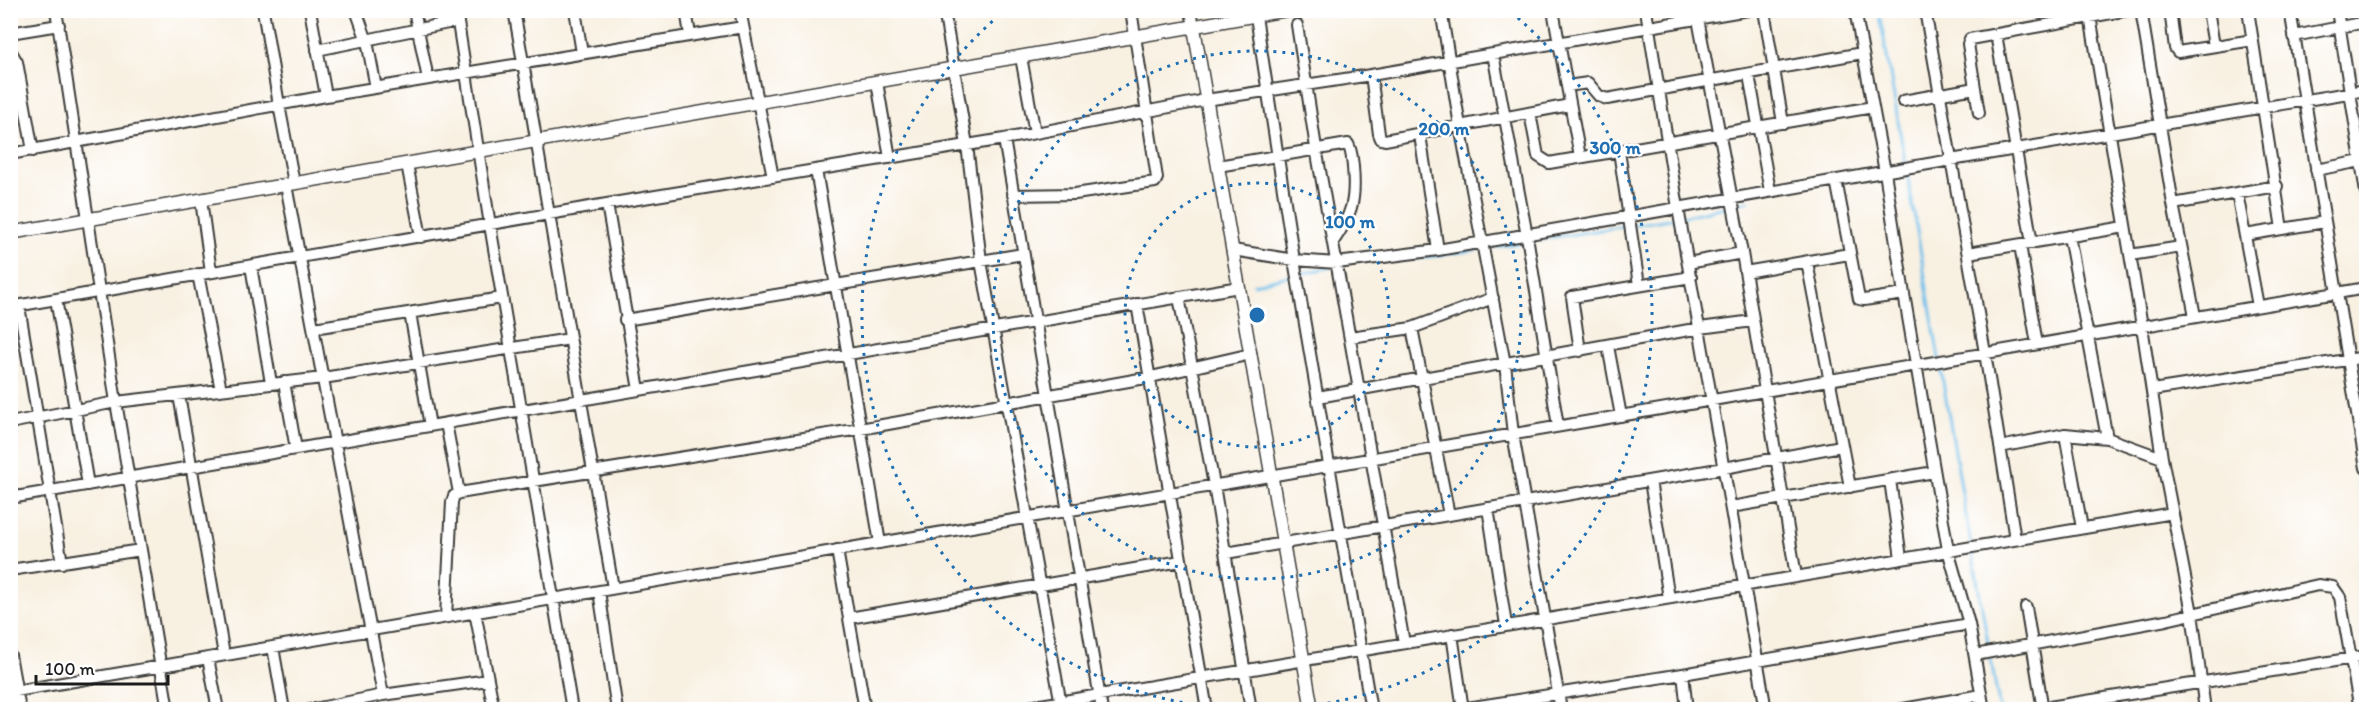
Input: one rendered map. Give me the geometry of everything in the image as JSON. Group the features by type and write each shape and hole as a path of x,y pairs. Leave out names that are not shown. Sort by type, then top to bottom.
{"main road":[{"path":"10,233 1287,10"},
{"path":"1194,28 1312,710"}],"street":[{"path":"56,10 116,402 168,710"},
{"path":"263,10 279,105 300,258 383,695"},
{"path":"310,10 326,96"},
{"path":"356,10 367,40 376,88"},
{"path":"414,10 428,79"},
{"path":"514,10 613,588"},
{"path":"575,10 582,53"},
{"path":"686,10 690,35"},
{"path":"740,10 773,177"},
{"path":"944,10 956,68 981,261 1061,706"},
{"path":"1013,195 1076,194 1155,182 1158,173 1131,10"},
{"path":"1191,10 1194,28"},
{"path":"1441,10 1460,126 1484,243 1505,364 1525,502 1562,710"},
{"path":"1553,10 1580,157"},
{"path":"1646,10 1647,28 1766,710"},
{"path":"62,563 38,418 15,307 608,204 1004,139 1206,100 1371,75 1748,10"},
{"path":"1764,10 1783,123"},
{"path":"1855,10 1885,172 1948,550 1969,624 1984,710"},
{"path":"1925,10 2015,539"},
{"path":"1979,113 1969,40 2089,14 2128,10"},
{"path":"2141,10 2195,316"},
{"path":"2170,10 2176,52 2253,40"},
{"path":"2208,10 2214,46"},
{"path":"2248,10 2282,229"},
{"path":"2290,10 2349,360 2362,412 2367,468"},
{"path":"2337,10 2364,161 2367,193"},
{"path":"1256,14 1294,260 1371,710"},
{"path":"2089,14 2162,458 2192,613 2205,710"},
{"path":"317,50 419,31 457,16 572,710"},
{"path":"1698,19 1742,253 1796,576"},
{"path":"2294,36 2367,22"},
{"path":"10,33 58,25"},
{"path":"1297,25 1316,148 1404,643"},
{"path":"10,154 326,96 743,27"},
{"path":"1996,34 2032,243"},
{"path":"10,50 33,151"},
{"path":"1567,86 1588,83 1599,96 1606,99 1862,53"},
{"path":"1492,54 1527,236 1558,426"},
{"path":"1021,57 1035,133"},
{"path":"1371,75 1381,139 1385,140 1570,105"},
{"path":"1749,75 1770,191"},
{"path":"877,82 890,158"},
{"path":"1903,101 1975,88"},
{"path":"1233,250 1294,260 1338,263 1438,250 2367,90"},
{"path":"1530,113 1538,156 1542,161 1549,163 1873,106"},
{"path":"1420,135 1438,250"},
{"path":"1004,139 1102,710"},
{"path":"1218,166 1348,144 1354,204 1348,219 1333,242"},
{"path":"1619,151 1639,285"},
{"path":"2316,170 2364,161"},
{"path":"407,164 421,237"},
{"path":"816,170 880,543"},
{"path":"1836,180 1859,299 1904,294"},
{"path":"2174,204 2277,186"},
{"path":"2237,193 2258,306"},
{"path":"201,200 211,273"},
{"path":"608,204 639,390"},
{"path":"2245,235 2325,222"},
{"path":"1968,253 2125,226"},
{"path":"2069,236 2107,438"},
{"path":"2020,245 2037,344"},
{"path":"2130,255 2181,247"},
{"path":"1688,262 1742,253"},
{"path":"626,320 1023,254"},
{"path":"1745,272 1849,254"},
{"path":"1807,262 1850,487"},
{"path":"251,266 272,383"},
{"path":"198,274 221,390"},
{"path":"1580,351 1572,297 1691,277"},
{"path":"10,498 1239,287"},
{"path":"14,691 2367,288"},
{"path":"1179,297 1226,553 1251,710"},
{"path":"314,328 502,298"},
{"path":"1350,337 1412,328 1493,298"},
{"path":"56,300 88,485"},
{"path":"1137,304 1207,710"},
{"path":"410,313 430,426"},
{"path":"1318,397 1700,328 1753,321"},
{"path":"1412,328 1449,515"},
{"path":"10,423 116,402 323,378 570,339"},
{"path":"1608,346 1620,416"},
{"path":"446,617 452,502 459,493 860,429 1150,377 1251,354"},
{"path":"2152,390 2367,357"},
{"path":"284,382 296,448"},
{"path":"178,395 224,655"},
{"path":"446,423 459,493"},
{"path":"2000,447 2066,434 2107,438 2162,458"},
{"path":"2066,434 2082,528"},
{"path":"1226,553 1841,446"},
{"path":"1731,507 1934,472"},
{"path":"1890,480 1901,558"},
{"path":"1650,481 1669,598"},
{"path":"1488,507 1506,625"},
{"path":"1011,710 1061,706 1100,695 1202,677 2173,513"},
{"path":"10,570 141,550"},
{"path":"837,550 865,710"},
{"path":"849,618 1181,561"},
{"path":"1975,655 2166,620 2318,585 2333,587 2340,597 2360,710"},
{"path":"599,591 617,710"},
{"path":"2026,607 2043,709 2367,656"},
{"path":"475,612 494,710"},
{"path":"1452,634 1460,709 1519,704 1558,693 1683,674 1757,659 1969,624"},
{"path":"273,647 284,710"},
{"path":"10,655 14,691 20,710"},
{"path":"208,658 218,710"},
{"path":"1683,674 1687,710"},
{"path":"309,710 383,695 488,680"},
{"path":"1898,710 1982,695"}],"waterway":[{"path":"1879,10 1989,649"},
{"path":"1682,217 1749,201"},
{"path":"1531,241 1676,218"},
{"path":"1487,248 1525,242"},
{"path":"1413,259 1480,249"},
{"path":"1300,274 1331,267"},
{"path":"1254,284 1293,275"},
{"path":"1990,655 2000,710"}]}
